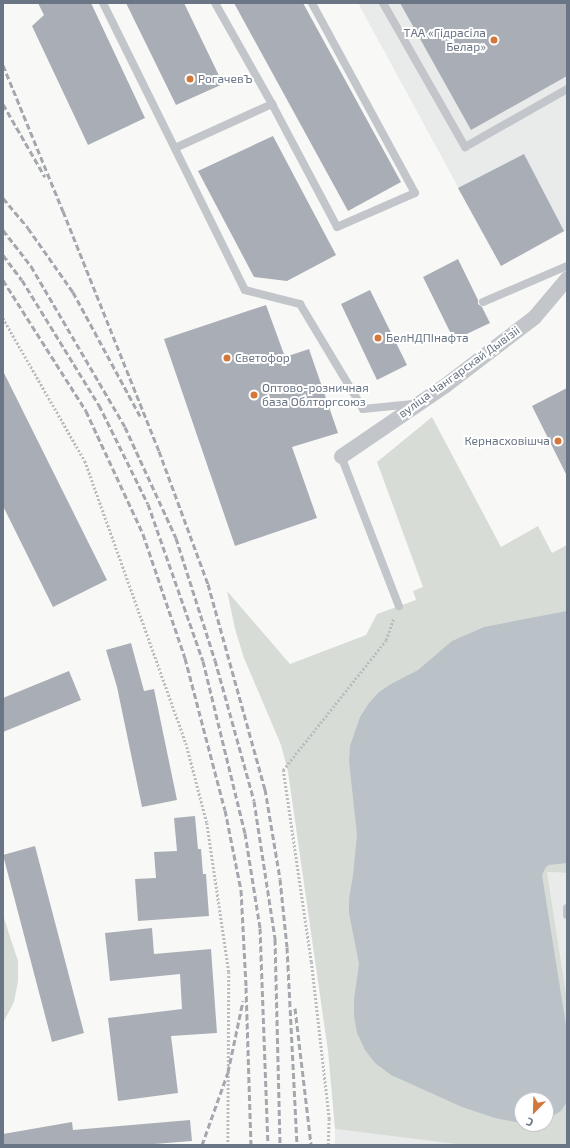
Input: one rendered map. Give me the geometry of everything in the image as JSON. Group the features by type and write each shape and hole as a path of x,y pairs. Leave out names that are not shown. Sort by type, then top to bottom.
{"street":[{"name":"вуліца Чангарскай Дывізіі","path":"341,456 416,403 445,385 534,317 567,278"}],"lane":[{"path":"103,3 245,290 300,304 363,409 416,403"},
{"path":"215,3 272,104 337,227 415,193 312,3"},
{"path":"383,3 465,147 567,89"},
{"path":"175,148 272,104"},
{"path":"483,302 567,266"},
{"path":"341,456 398,606"},
{"path":"567,908 567,915"}],"path":[{"path":"3,318 85,461 186,743 207,823 229,972 228,1145"},
{"path":"328,1145 330,1119 312,970 283,770 386,640 398,606"}],"shaded area":[{"name":"ТАА «Гідрасіла Белар»","path":"358,3 567,3 567,230 501,266"},
{"path":"432,417 501,547 538,526 552,553 567,545 567,873 547,872 567,999 567,1145 463,1145 335,1129 328,1051 288,772 281,745 244,658 235,629 227,591 290,664 366,635 377,614 416,600 413,591 423,587 377,462"},
{"path":"567,611 567,863 549,865 546,867 542,875 567,1031 567,1102 561,1111 554,1115 554,1092 514,1092 514,1122 495,1118 462,1107 391,1075 375,1063 365,1050 357,1033 354,1016 354,999 359,964 349,913 349,899 357,835 349,761 350,746 360,717 369,703 379,692 418,670 452,641 484,627"},
{"path":"547,872 567,873 567,999"},
{"path":"3,915 18,961 18,981 14,1002 3,1023"},
{"path":"335,1129 463,1145 335,1145"}],"building":[{"path":"38,3 91,3 145,118 88,145 32,26 44,15"},
{"path":"126,3 184,3 223,84 176,105"},
{"path":"234,3 303,3 401,182 348,211"},
{"name":"ТАА «Гідрасіла Белар»","path":"400,3 567,3 567,76 471,130"},
{"path":"273,136 336,255 287,281 254,277 198,171"},
{"path":"524,154 564,231 501,266 458,188"},
{"path":"458,259 478,300 478,304 482,307 490,323 454,340 423,277"},
{"path":"370,290 407,365 377,380 341,304"},
{"name":"Оптово-розничная база Облторгсоюз","path":"266,305 285,357 309,349 338,433 292,447 317,518 235,546 164,339"},
{"path":"3,371 107,580 53,607 3,506"},
{"name":"Кернасховішча","path":"567,388 567,476 532,406"},
{"path":"131,643 144,691 154,689 177,800 142,807 117,687 106,650"},
{"path":"69,671 81,700 3,732 3,698"},
{"path":"195,816 198,849 201,849 203,874 206,874 209,916 138,921 135,879 156,878 154,852 177,851 174,818"},
{"path":"35,846 84,1033 52,1042 3,855"},
{"path":"152,928 154,954 211,949 217,1033 171,1036 178,1093 118,1101 108,1018 182,1009 180,974 110,981 105,933"},
{"path":"190,1120 192,1141 142,1145 3,1145 3,1134 72,1122 73,1130"}],"railway":[{"path":"3,65 159,451 208,584 265,789 280,879 287,947 297,1145"},
{"path":"3,104 45,177"},
{"path":"3,198 28,228 73,292 140,416"},
{"path":"3,230 31,266 125,427 176,538 215,660 254,801 275,939 280,1145"},
{"path":"3,255 22,280 99,405 148,504 203,661 245,833 260,928 268,1145"},
{"path":"3,280 86,411 143,534 185,658 225,810 241,890 251,1145"},
{"path":"202,1145 228,1072 243,1001"},
{"path":"295,1008 311,1145"}],"place":[{"name":"ТАА «Гідрасіла Белар»","path":"494,40"},
{"name":"РогачевЪ","path":"190,79"},
{"name":"БелНДПІнафта","path":"378,338"},
{"name":"Светофор","path":"227,358"},
{"name":"Оптово-розничная база Облторгсоюз","path":"254,395"},
{"name":"Кернасховішча","path":"558,441"}]}
